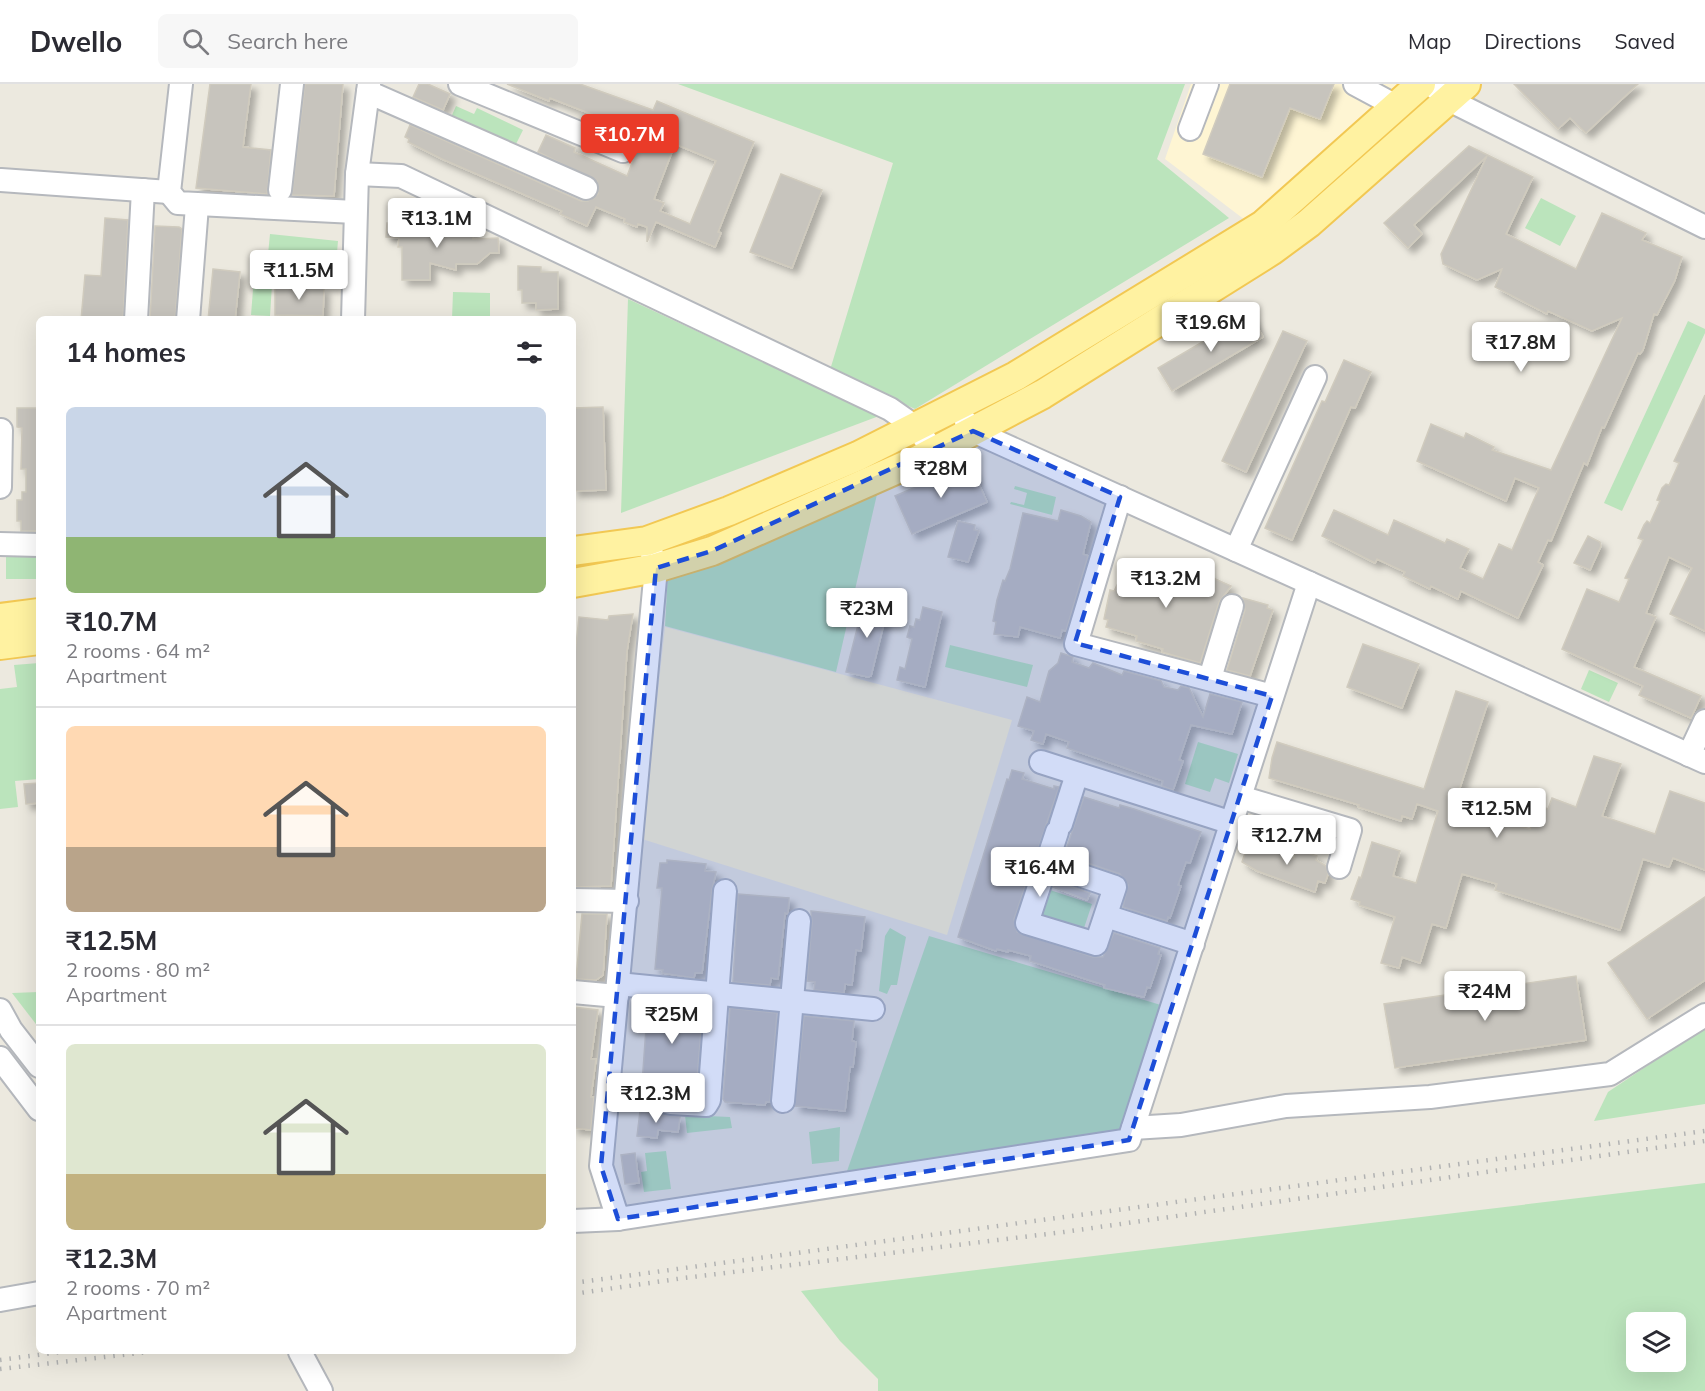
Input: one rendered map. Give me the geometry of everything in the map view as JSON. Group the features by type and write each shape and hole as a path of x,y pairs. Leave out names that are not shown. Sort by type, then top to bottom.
{"main road":[{"path":"576,552 647,541 729,511 918,428 1017,376 1263,225 1284,209 1421,84"},
{"path":"576,582 656,568 712,550 934,452 973,431 1130,341 1271,251 1309,223 1449,89"},
{"path":"0,618 36,613"},
{"path":"0,645 36,640"}],"street":[{"path":"181,84 169,192 178,203 197,206 356,212"},
{"path":"280,190 292,84"},
{"path":"460,84 622,151"},
{"path":"1190,129 1207,84"},
{"path":"1355,84 1396,106"},
{"path":"353,316 357,174 368,88 586,188"},
{"path":"1449,89 1705,227"},
{"path":"357,174 401,176 879,403 918,428 934,452"},
{"path":"1,180 169,192"},
{"path":"136,316 143,190"},
{"path":"188,316 197,206"},
{"path":"1236,550 1315,377"},
{"path":"956,409 973,431 1697,758 1705,721"},
{"path":"0,487 1,430"},
{"path":"1120,497 1076,644 1272,696"},
{"path":"618,1219 601,1166 610,1091 617,990 656,568 647,541"},
{"path":"0,544 36,545"},
{"path":"576,1221 618,1219 1129,1140 1309,583"},
{"path":"1210,678 1232,606"},
{"path":"1041,762 1232,823"},
{"path":"1047,864 1115,886 1096,944 1028,923 1047,864 1077,774"},
{"path":"1240,797 1350,830 1340,867"},
{"path":"610,1091 671,1103 706,1105 709,1100 724,891"},
{"path":"576,900 627,901"},
{"path":"1106,916 1192,944"},
{"path":"783,1101 799,921"},
{"path":"576,992 617,990 716,994 873,1009"},
{"path":"0,1010 11,1030 36,1062"},
{"path":"1133,1128 1181,1125 1286,1106 1430,1097 1610,1074 1705,1015"},
{"path":"0,1058 36,1106"},
{"path":"0,1300 36,1294"},
{"path":"301,1354 315,1389"}],"highlighted area":[{"path":"973,431 1120,497 1075,643 1272,696 1129,1140 618,1219 601,1166 656,568 712,551"}],"shaded area":[{"path":"1191,84 1398,84 1245,220 1165,159"},
{"path":"665,627 1012,720 947,935 642,839"}],"green space":[{"path":"678,84 1185,84 1157,159 1229,218 915,409 830,370 893,163"},
{"path":"456,106 474,114 477,108 523,130 515,146 449,122"},
{"path":"1541,198 1576,216 1560,246 1525,228"},
{"path":"270,234 338,241 335,275 273,269 270,316 251,315 255,264 267,265"},
{"path":"453,292 490,293 490,316 452,316"},
{"path":"628,299 879,416 621,513"},
{"path":"1688,321 1705,329 1705,333 1622,511 1604,503"},
{"path":"1015,486 1056,497 1052,515 1010,504 1011,502 1024,505 1027,493 1014,489"},
{"path":"878,490 836,672 665,626 668,573"},
{"path":"6,557 36,557 36,579 6,579"},
{"path":"950,645 1033,665 1027,687 945,667"},
{"path":"36,663 36,779 15,781 18,807 0,809 0,689 17,687 14,665"},
{"path":"1589,670 1618,683 1609,702 1581,689"},
{"path":"1198,742 1238,754 1229,783 1215,778 1210,792 1185,784"},
{"path":"1044,888 1092,904 1083,931 1035,914"},
{"path":"890,928 906,937 897,985 891,985 887,994 879,991 885,936"},
{"path":"929,936 1171,1008 1127,1131 846,1174"},
{"path":"36,992 36,1024 12,993"},
{"path":"1705,1027 1705,1104 1594,1121 1608,1092"},
{"path":"685,1115 730,1117 732,1128 687,1133"},
{"path":"840,1127 839,1161 812,1164 809,1132"},
{"path":"666,1151 671,1189 644,1192 641,1172 647,1171 645,1153"},
{"path":"1705,1183 1705,1391 878,1391 878,1379 840,1341 801,1291"}],"building":[{"path":"210,84 251,84 243,147 271,150 267,194 196,188"},
{"path":"305,84 343,84 334,196 292,195"},
{"path":"419,84 428,84 450,94 443,110 413,97"},
{"path":"507,84 580,84 653,110 657,101 754,142 718,232 721,233 715,247 656,222 647,242 647,227 638,224 637,227 624,222 625,219 596,207 587,226 560,214 562,211 442,159 408,142 409,139 405,137 410,125 581,201 588,201 598,194 597,181 538,152 546,135 575,148 574,152 627,176 642,137 597,122 599,117 550,98 549,101","holes":["675,144 716,161 690,224 660,211 664,203 654,199"]},
{"path":"1230,84 1334,84 1320,119 1290,108 1262,177 1203,154"},
{"path":"1514,84 1638,84 1586,133 1570,118 1558,129"},
{"path":"1469,146 1533,177 1506,234 1576,269 1602,213 1646,233 1642,240 1682,257 1675,280 1657,315 1654,314 1643,350 1640,354 1638,353 1604,428 1602,427 1587,465 1584,463 1551,541 1548,540 1538,562 1543,565 1518,618 1461,591 1458,599 1431,586 1430,589 1403,576 1405,572 1377,559 1375,563 1322,536 1334,510 1388,535 1394,520 1445,543 1447,539 1469,549 1460,568 1483,579 1499,544 1512,550 1539,488 1515,478 1506,501 1417,461 1431,424 1464,438 1466,433 1494,447 1492,450 1551,470 1622,318 1592,331 1548,311 1547,314 1495,287 1502,269 1477,280 1443,264 1441,254 1487,156 1414,225 1422,234 1408,248 1384,223"},
{"path":"781,174 822,190 792,268 750,252"},
{"path":"105,218 128,220 123,316 81,316 85,275 101,276"},
{"path":"387,223 431,225 430,233 473,232 473,239 498,238 499,253 490,253 477,264 456,264 456,270 430,263 430,280 402,280 402,247 398,247 399,238 386,237"},
{"path":"155,226 179,227 182,229 175,316 150,316"},
{"path":"518,266 541,267 541,272 558,272 558,309 536,310 536,303 522,303 522,290 518,290"},
{"path":"213,269 240,272 235,316 208,316"},
{"path":"275,286 324,288 323,316 275,315"},
{"path":"1250,314 1263,337 1172,391 1158,368"},
{"path":"1283,331 1307,341 1246,472 1222,461"},
{"path":"1344,360 1371,372 1355,408 1351,407 1292,540 1265,528 1322,401 1325,402"},
{"path":"1705,395 1705,631 1670,614 1692,568 1669,557 1646,613 1656,617 1634,667 1701,696 1691,718 1639,695 1643,686 1562,649 1587,589 1619,602 1629,579 1625,578 1643,540 1638,538 1647,521 1650,523 1660,501 1657,500 1662,488 1666,484 1669,485 1679,463 1674,461"},
{"path":"603,407 606,490 576,491 576,408"},
{"path":"17,408 36,408 36,531 21,531 21,521 17,521 17,500 22,500 22,492 26,492 26,469 21,469 22,428 17,427"},
{"path":"970,464 987,502 912,534 895,496"},
{"path":"1061,510 1081,516 1091,522 1083,554 1088,556 1066,631 1062,630 1060,638 1020,627 1018,637 994,634 996,622 993,621 997,600 1003,580 1005,581 1010,569 1023,513 1058,521"},
{"path":"958,521 975,525 974,530 979,531 968,562 948,557"},
{"path":"1588,536 1600,542 1601,546 1590,570 1574,563"},
{"path":"1178,562 1231,586 1219,602 1200,663 1162,652 1163,649 1136,641 1137,636 1106,627 1108,620 1104,619 1110,590 1114,591 1127,565 1175,576"},
{"path":"865,598 883,602 881,610 887,611 871,676 868,677 846,672"},
{"path":"1243,598 1268,605 1267,608 1273,610 1250,676 1227,670 1245,610"},
{"path":"923,607 942,612 925,687 897,680 900,667 905,669 912,639 907,637 910,626 914,627 916,619 920,620"},
{"path":"633,614 627,651 611,886 576,887 576,645 579,617 608,620 609,616"},
{"path":"1363,644 1419,664 1402,708 1347,687"},
{"path":"1061,653 1073,657 1072,662 1089,668 1093,663 1122,675 1124,671 1161,681 1164,687 1178,690 1181,686 1189,688 1203,717 1210,694 1242,702 1232,734 1191,725 1179,760 1183,761 1173,790 1162,786 1163,781 1067,748 1069,742 1046,734 1043,744 1031,740 1034,731 1018,726 1027,697 1040,702 1049,671 1058,663"},
{"path":"1456,691 1488,702 1456,800 1496,813 1495,819 1530,829 1538,805 1548,809 1552,798 1576,807 1594,756 1621,764 1602,816 1655,834 1670,791 1705,803 1705,870 1673,858 1669,867 1643,859 1620,930 1495,890 1497,884 1462,874 1446,928 1432,924 1420,963 1402,957 1399,968 1381,963 1395,917 1359,905 1360,902 1351,899 1359,877 1361,878 1372,842 1400,851 1393,876 1416,883 1438,811 1417,804 1412,819 1402,816 1401,821 1358,807 1359,805 1269,778 1272,758 1277,742 1424,789"},
{"path":"1012,770 1024,773 1022,779 1054,789 1054,786 1059,787 1014,919 1017,932 1093,957 1103,957 1114,933 1160,948 1158,954 1161,955 1150,988 1147,987 1144,997 1104,988 1105,985 1030,961 1031,956 1008,950 1008,952 997,949 996,951 958,937 1007,779 1009,780"},
{"path":"36,783 36,803 26,804 24,784"},
{"path":"1084,797 1119,808 1120,805 1134,809 1201,832 1190,863 1186,862 1178,885 1181,886 1167,921 1123,907 1128,885 1120,874 1064,855"},
{"path":"1249,841 1294,858 1296,849 1317,856 1316,860 1326,866 1328,874 1325,883 1318,881 1315,892 1257,871 1242,862"},
{"path":"667,860 706,864 705,871 716,872 702,973 695,973 694,978 662,973 663,970 655,969 662,888 657,888 660,863 667,863"},
{"path":"1055,881 1090,893 1087,900 1053,887"},
{"path":"738,894 789,898 788,914 785,913 778,979 771,978 770,985 733,982"},
{"path":"1705,897 1705,980 1647,1019 1608,963"},
{"path":"811,911 865,917 861,951 856,950 852,985 845,984 844,993 814,990 815,982 807,981"},
{"path":"582,914 607,914 603,975 596,980 576,979"},
{"path":"1576,976 1586,1040 1395,1068 1384,1004"},
{"path":"648,1000 703,1006 696,1091 642,1084"},
{"path":"576,1007 598,1010 591,1059 596,1059 591,1097 594,1097 591,1130 576,1128"},
{"path":"730,1008 777,1013 770,1102 766,1102 765,1105 725,1102 723,1099"},
{"path":"804,1016 854,1021 852,1041 856,1042 853,1067 850,1067 845,1111 795,1106"},
{"path":"640,1111 680,1117 678,1132 658,1130 657,1138 637,1136"},
{"path":"635,1153 639,1183 625,1184 621,1155"}],"railway":[{"path":"576,1283 1705,1131"},
{"path":"576,1294 684,1278 1064,1232 1705,1141"},
{"path":"0,1360 46,1354"},
{"path":"0,1369 131,1354"}]}
